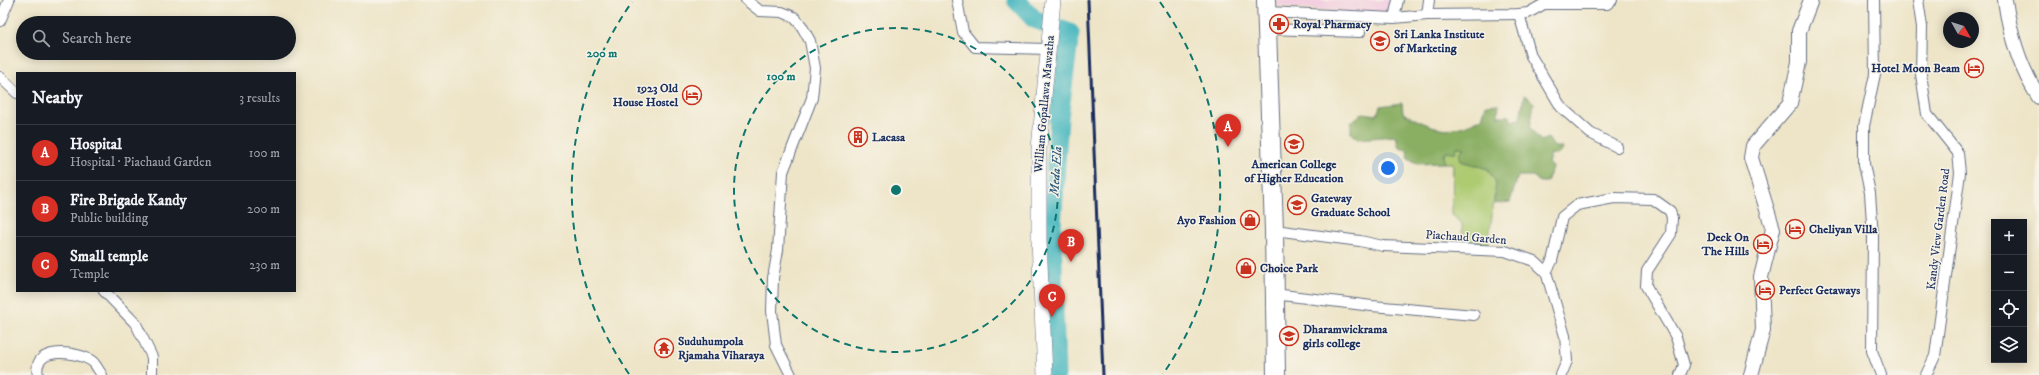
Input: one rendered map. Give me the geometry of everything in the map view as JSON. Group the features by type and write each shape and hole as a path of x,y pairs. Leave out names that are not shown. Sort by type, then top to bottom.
{"highway":[{"path":"1266,14 1274,230 1276,375"}],"main road":[{"name":"William Gopallawa Mawatha","path":"1045,375 1038,194 1041,117 1053,0"}],"street":[{"path":"0,21 9,0"},
{"path":"746,0 760,11 782,12 794,17 801,25 810,41 815,68 812,98 783,172 778,250 773,278 772,311 776,345 791,375"},
{"path":"957,0 963,32 975,47 1049,45"},
{"path":"1394,18 1398,0"},
{"path":"1427,15 1429,0"},
{"path":"1266,14 1394,18 1427,15 1519,14 1528,13 1544,4 1607,4 1612,0"},
{"path":"1751,375 1763,330 1761,277 1773,229 1751,158 1753,146 1790,103 1798,62 1799,31 1811,0"},
{"path":"1874,0 1875,74 1864,126 1864,164 1870,194 1873,237 1872,351 1881,375"},
{"name":"Kandy View Garden Road","path":"1918,0 1922,27 1921,74 1927,114 1958,153 1960,173 1935,356 1926,375"},
{"path":"2005,0 2009,31 2028,80 2039,97"},
{"path":"1266,14 1360,32"},
{"path":"1519,14 1531,56 1561,107 1590,133 1617,147"},
{"path":"0,77 16,92"},
{"path":"1561,375 1568,361 1565,336 1546,272 1552,261 1562,217 1577,205 1614,198 1653,199 1670,211 1672,218 1671,234 1647,272 1646,286 1676,337 1684,366 1680,375"},
{"name":"Piachaud Garden","path":"1274,230 1360,241 1383,246 1505,250 1534,261 1546,272"},
{"path":"105,292 136,324 152,357 152,375"},
{"path":"1274,294 1372,306 1474,315"},
{"path":"38,375 39,362 43,356 65,352 93,362 102,375"}],"shaded area":[{"path":"1276,0 1391,0 1390,16 1277,6"}],"green space":[{"path":"1524,95 1534,103 1530,128 1541,141 1548,138 1554,147 1562,147 1563,150 1557,155 1551,154 1548,163 1552,167 1547,182 1540,182 1533,176 1518,176 1510,202 1494,204 1496,183 1488,169 1461,161 1459,153 1465,148 1457,147 1455,153 1448,151 1444,154 1444,163 1418,164 1408,158 1407,150 1399,148 1396,136 1357,139 1351,133 1351,122 1363,113 1377,115 1380,106 1402,103 1403,113 1424,123 1442,128 1451,129 1460,127 1482,118 1486,105 1499,104 1498,116 1510,116 1511,121 1520,119"},
{"path":"1457,147 1465,148 1461,161 1488,169 1496,183 1488,246 1463,247 1462,223 1452,215 1453,163 1444,163 1444,154"}],"waterway":[{"name":"Meda Ela","path":"1016,0 1034,19 1070,33 1059,118 1052,227 1056,375"}],"railway":[{"path":"1088,0 1103,375"}],"place":[{"name":"Royal Pharmacy","path":"1279,24"},
{"name":"Sri Lanka Institute of Marketing","path":"1380,41"},
{"name":"Hotel Moon Beam","path":"1974,68"},
{"name":"1923 Old House Hostel","path":"692,95"},
{"name":"Lacasa","path":"858,137"},
{"name":"American College of Higher Education","path":"1294,144"},
{"name":"Hospital","path":"1228,147"},
{"name":"Gateway Graduate School","path":"1297,205"},
{"name":"Ayo Fashion","path":"1250,220"},
{"name":"Cheliyan Villa","path":"1795,229"},
{"name":"Deck On The Hills","path":"1763,244"},
{"name":"Fire Brigade Kandy","path":"1071,262"},
{"name":"Choice Park","path":"1246,268"},
{"name":"Perfect Getaways","path":"1765,290"},
{"name":"Small temple","path":"1052,317"},
{"name":"Dharamwickrama girls college","path":"1289,336"},
{"name":"Suduhumpola Rjamaha Viharaya","path":"664,348"}]}
